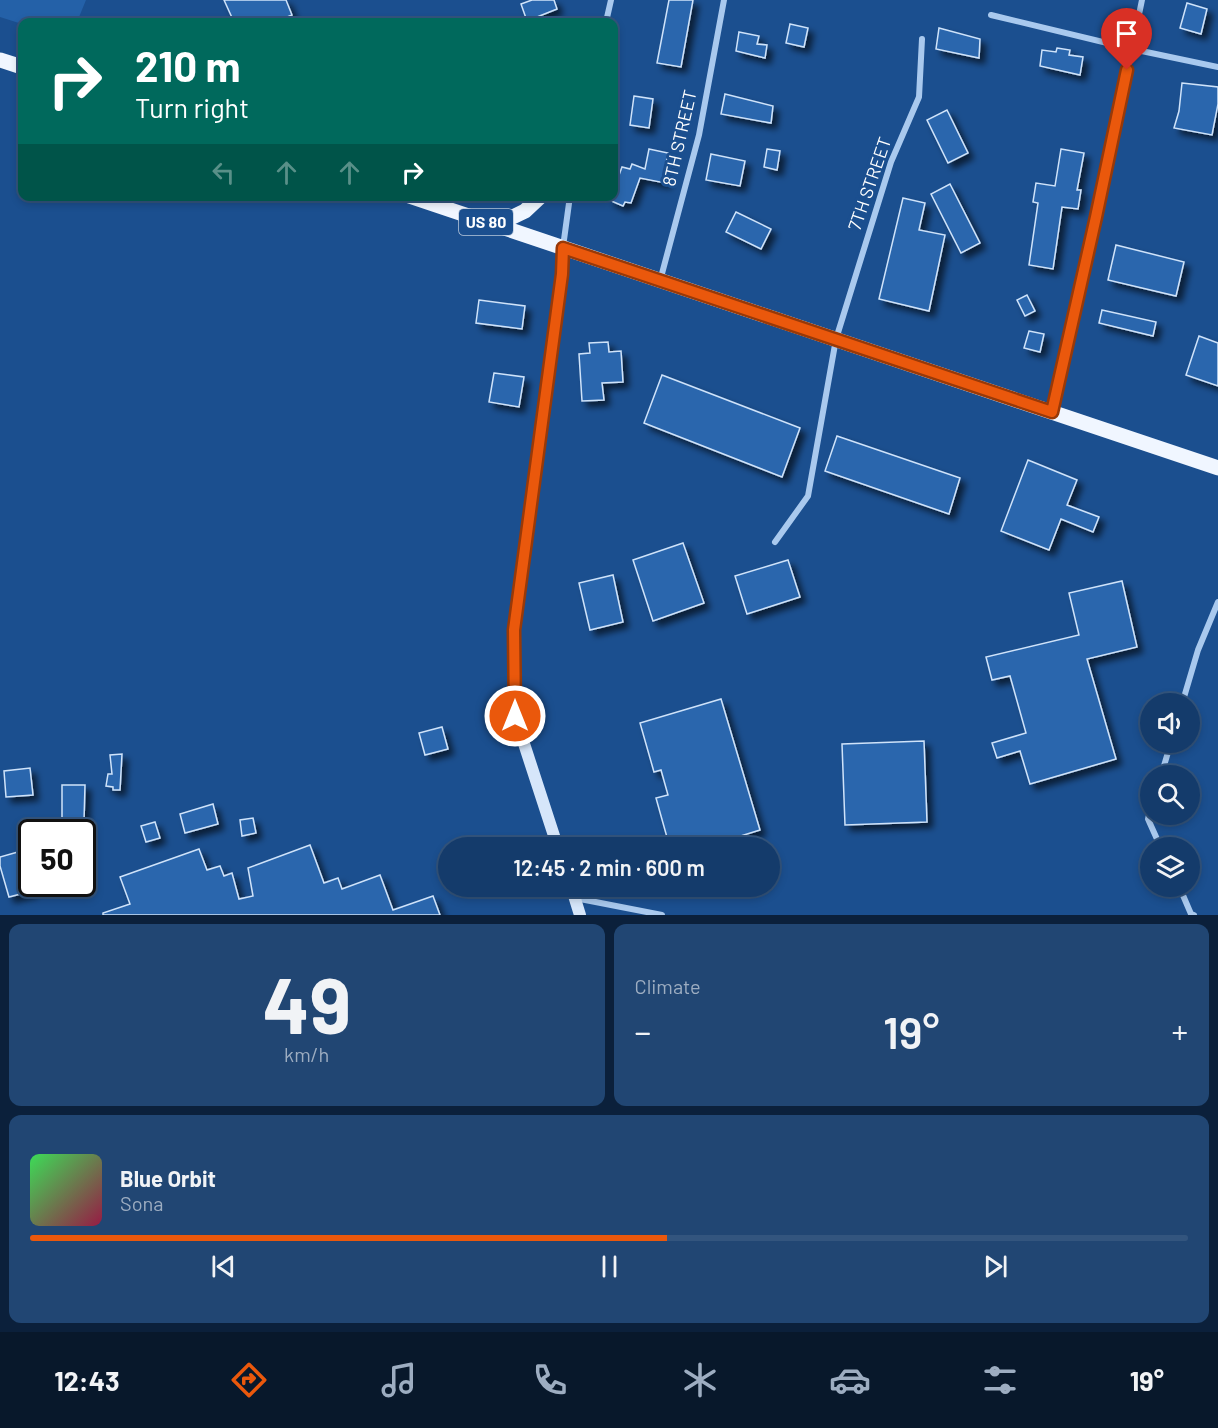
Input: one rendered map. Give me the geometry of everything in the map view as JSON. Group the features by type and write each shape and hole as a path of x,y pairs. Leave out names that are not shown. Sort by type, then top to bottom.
{"main road":[{"path":"0,60 18,67"},
{"name":"US 80","path":"424,201 1218,468"},
{"path":"496,225 525,211 536,201"},
{"path":"554,837 515,716 514,630 562,274 563,248"},
{"path":"574,897 580,915"}],"street":[{"path":"607,18 610,0"},
{"name":"8TH STREET","path":"660,281 699,135 724,0"},
{"path":"1052,412 1142,0"},
{"path":"992,15 1218,67"},
{"name":"7TH STREET","path":"775,542 808,496 836,339 891,162 919,97 922,39"},
{"path":"563,248 569,201"},
{"path":"1185,693 1198,650 1218,602"},
{"path":"592,897 662,915"},
{"path":"1184,897 1191,914 1194,915"}],"shaded area":[{"path":"0,0 86,0 79,18 18,18 18,23 0,17"}],"building":[{"path":"224,0 286,0 292,15 285,18 232,18"},
{"path":"532,0 554,0 557,9 534,18 526,18 521,4"},
{"path":"669,0 693,0 681,67 657,63"},
{"path":"1187,3 1207,9 1201,34 1180,28"},
{"path":"790,24 808,28 804,47 786,43"},
{"path":"939,28 980,39 979,58 936,49"},
{"path":"739,32 759,36 757,44 767,45 765,58 736,51"},
{"path":"1057,48 1070,50 1069,55 1083,57 1080,75 1040,66 1042,50 1056,52"},
{"path":"1182,83 1218,87 1218,104 1212,135 1174,128 1179,111"},
{"path":"725,94 773,106 771,123 721,114"},
{"path":"634,96 653,99 649,128 630,125"},
{"path":"947,110 968,153 948,163 927,120"},
{"path":"649,149 668,153 665,183 640,178 631,203 625,202 623,206 611,201 618,201 618,178 622,167 630,169 632,164 645,169"},
{"path":"767,149 780,151 777,170 764,167"},
{"path":"1061,149 1084,153 1077,190 1081,190 1078,209 1062,207 1053,269 1029,265 1038,203 1033,202 1036,183 1055,186"},
{"path":"711,154 745,161 740,186 706,180"},
{"path":"950,184 980,243 961,253 931,194"},
{"path":"903,198 925,203 919,230 945,235 929,311 879,299"},
{"path":"736,212 771,229 761,249 726,232"},
{"path":"1116,245 1184,262 1176,296 1108,280"},
{"path":"1027,295 1035,311 1025,316 1017,300"},
{"path":"479,300 525,306 522,329 476,323"},
{"path":"1102,310 1156,322 1153,336 1099,323"},
{"path":"1029,331 1044,334 1040,352 1024,348"},
{"path":"1199,336 1218,343 1218,386 1186,375"},
{"path":"608,342 609,352 621,351 623,382 602,383 604,400 582,401 579,354 590,353 589,343"},
{"path":"494,373 524,377 519,407 489,402"},
{"path":"662,375 800,428 782,477 644,423"},
{"path":"837,436 960,478 949,514 825,471"},
{"path":"1028,460 1077,480 1067,505 1099,517 1093,532 1061,519 1049,550 1001,531"},
{"path":"683,543 704,603 653,621 633,560"},
{"path":"788,560 800,597 747,614 735,576"},
{"path":"613,575 623,622 590,630 579,583"},
{"path":"1122,581 1137,647 1087,659 1116,759 1030,784 1020,751 997,758 992,743 1026,733 1010,676 992,680 986,657 1079,635 1069,593"},
{"path":"721,699 760,830 737,837 667,837 656,798 668,795 661,770 654,772 640,723"},
{"path":"442,727 448,749 425,755 419,733"},
{"path":"924,741 927,822 845,825 842,744"},
{"path":"122,754 120,790 113,790 113,787 106,786 108,774 112,774 110,755"},
{"path":"30,768 33,795 6,797 4,771"},
{"path":"62,785 85,785 84,819 62,819"},
{"path":"213,804 218,824 185,833 180,814"},
{"path":"253,818 256,833 242,836 240,820"},
{"path":"155,822 160,838 146,842 141,826"},
{"path":"310,845 324,883 338,878 342,889 380,875 393,910 433,896 440,915 103,915 103,913 130,904 120,877 199,849 207,870 220,866 224,876 232,873 239,899 253,896 248,868"},
{"path":"18,852 18,895 9,897 0,866 0,857"}],"route":[{"path":"515,716 514,630 562,274 563,248 1052,412 1127,70"}]}
